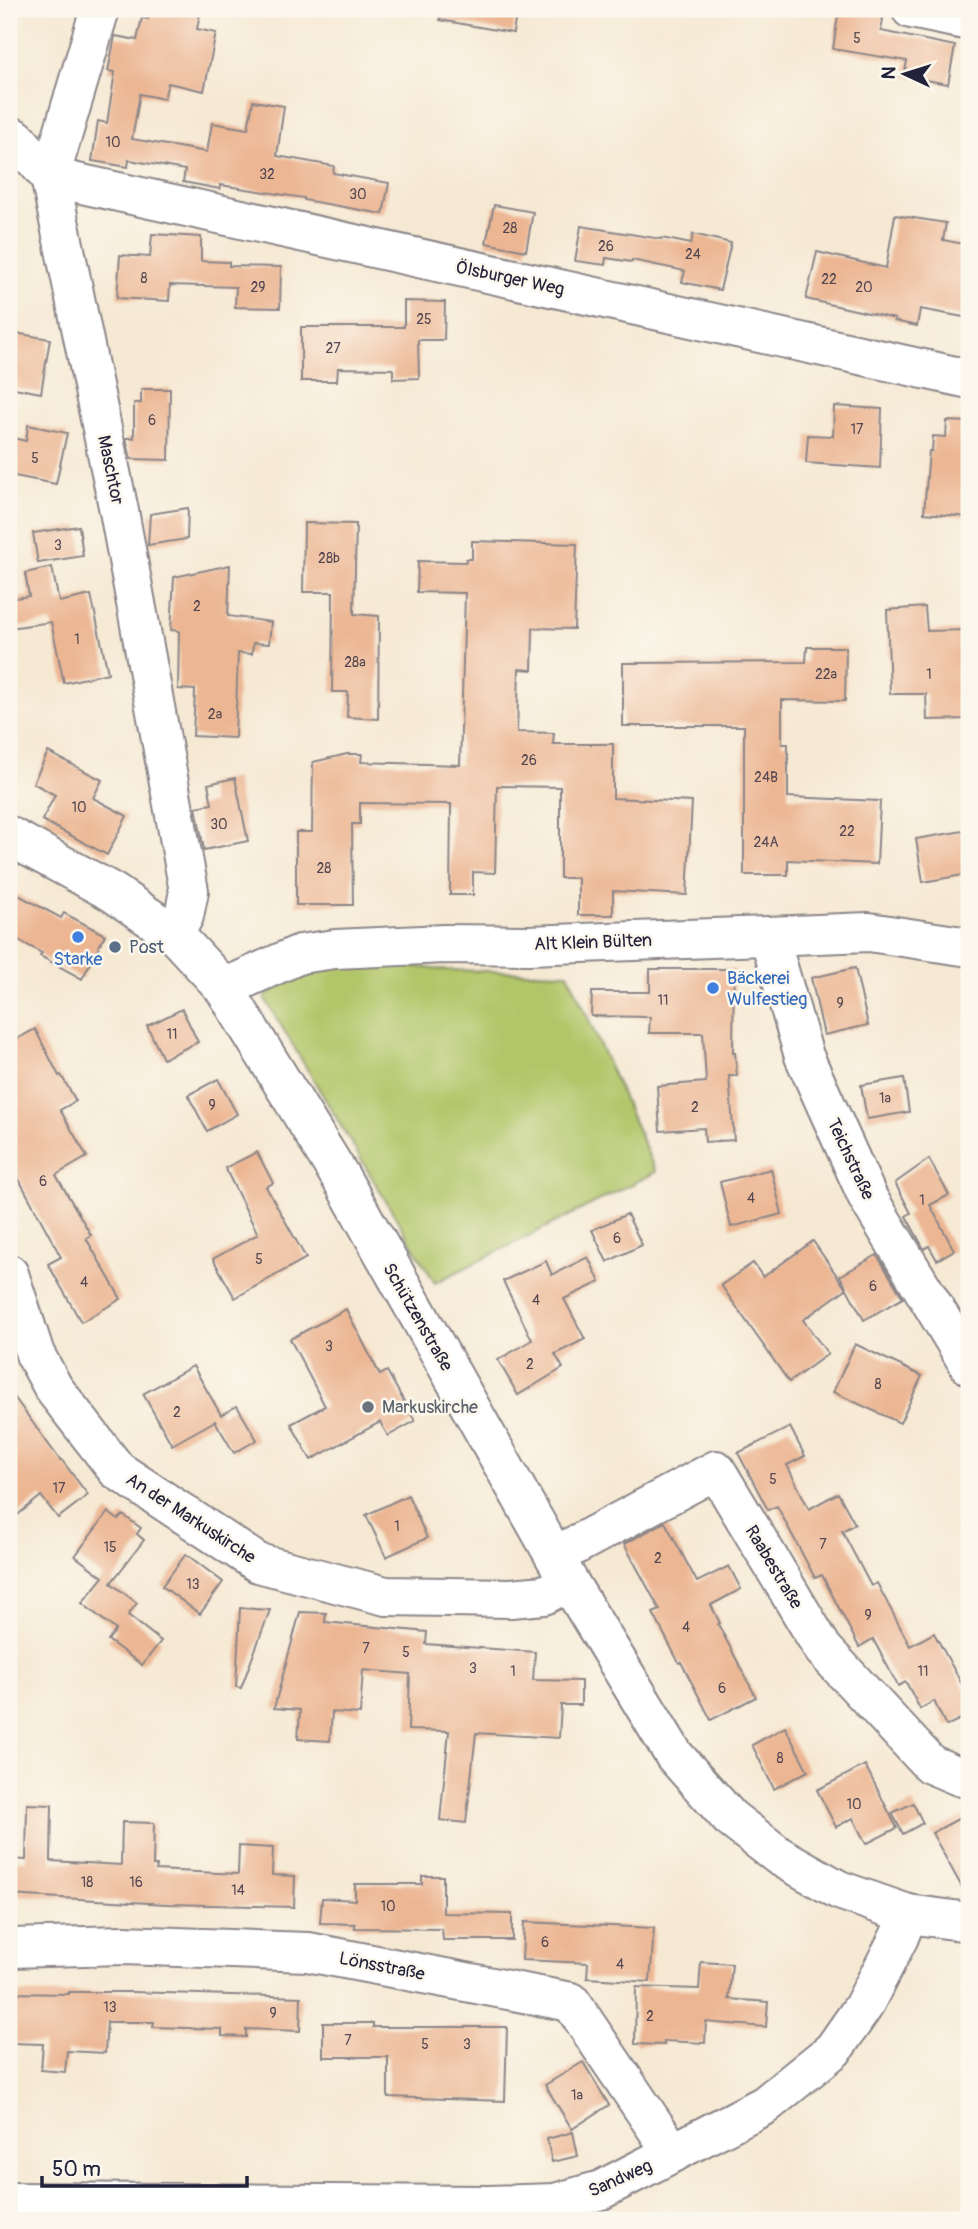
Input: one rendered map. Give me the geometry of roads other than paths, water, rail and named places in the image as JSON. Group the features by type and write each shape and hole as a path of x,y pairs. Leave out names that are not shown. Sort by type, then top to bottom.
{"street":[{"name":"Maschtor","path":"100,9 50,177 119,511 189,891 184,916 174,934"},
{"path":"911,9 969,21"},
{"path":"9,135 17,139 50,177"},
{"name":"Ölsburger Weg","path":"50,177 969,379"},
{"name":"Schützenstraße","path":"9,836 112,892 174,934 224,988 341,1178 562,1569 674,1755 730,1818 779,1856 839,1889 908,1914 969,1922"},
{"name":"Alt Klein Bülten","path":"224,988 300,954 335,949 444,944 529,945 869,932 969,947"},
{"name":"Teichstraße","path":"769,936 804,1056 868,1198 969,1365"},
{"name":"An der Markuskirche","path":"9,1274 34,1354 54,1389 117,1470 258,1563 386,1596 511,1598 544,1595 562,1569"},
{"name":"Raabestraße","path":"562,1569 716,1470 823,1649 930,1764 961,1777 969,1777"},
{"name":"Sandweg","path":"9,2202 475,2205 555,2203 601,2190 765,2105 833,2050 863,2007 900,1937 908,1914"},
{"name":"Lönsstraße","path":"9,1948 124,1945 308,1952 571,2001 673,2153"}],"place":[{"name":"Starke","path":"78,937"},
{"name":"Post","path":"115,947"},
{"name":"Bäckerei Wulfestieg","path":"713,988"},
{"name":"Markuskirche","path":"368,1407"}]}
